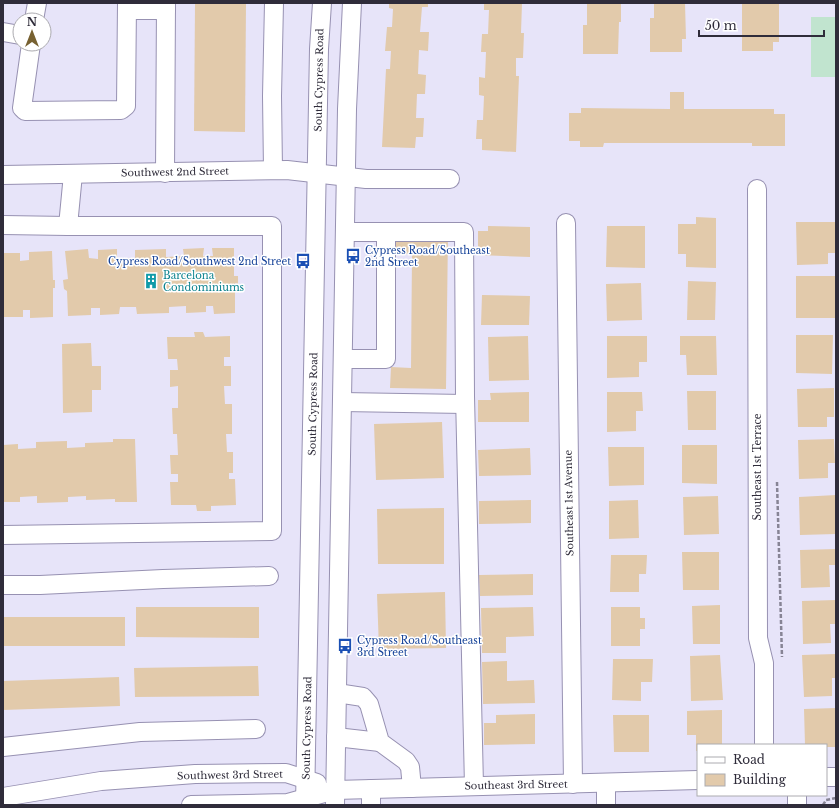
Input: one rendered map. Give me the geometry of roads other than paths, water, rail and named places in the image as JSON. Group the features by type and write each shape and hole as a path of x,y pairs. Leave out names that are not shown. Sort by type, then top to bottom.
{"street":[{"path":"274,3 272,96 274,170"},
{"name":"South Cypress Road","path":"305,802 319,49 322,3"},
{"path":"192,805 288,803 335,797 347,109 352,3"},
{"path":"30,52 22,108 24,111 121,110 126,106 127,7 166,7 165,173"},
{"name":"Southwest 2nd Street","path":"3,175 286,170 346,177"},
{"path":"68,226 73,174"},
{"path":"346,177 366,179 450,179"},
{"name":"Southeast 1st Terrace","path":"757,189 758,638 764,663 764,744"},
{"name":"Southeast 1st Avenue","path":"566,223 573,784"},
{"path":"3,225 272,226 272,531 3,535"},
{"path":"345,232 464,232 465,404 474,786"},
{"path":"343,359 386,359 386,232"},
{"path":"342,402 465,404"},
{"path":"3,585 269,576"},
{"path":"337,693 363,697 368,704 380,742"},
{"path":"3,747 140,732 256,729"},
{"path":"336,737 380,742 406,762 410,767 412,788"},
{"name":"Southwest 3rd Street","path":"3,797 102,781 146,777 194,774 286,773 306,779 335,797"},
{"name":"Southeast 3rd Street","path":"335,797 371,797 412,788 697,780"},
{"path":"606,783 606,805"}],"place":[{"name":"Cypress Road/Southeast 2nd Street","path":"353,256"},
{"name":"Cypress Road/Southwest 2nd Street","path":"303,261"},
{"name":"Barcelona Condominiums","path":"151,281"},
{"name":"Cypress Road/Southeast 3rd Street","path":"345,646"}]}
